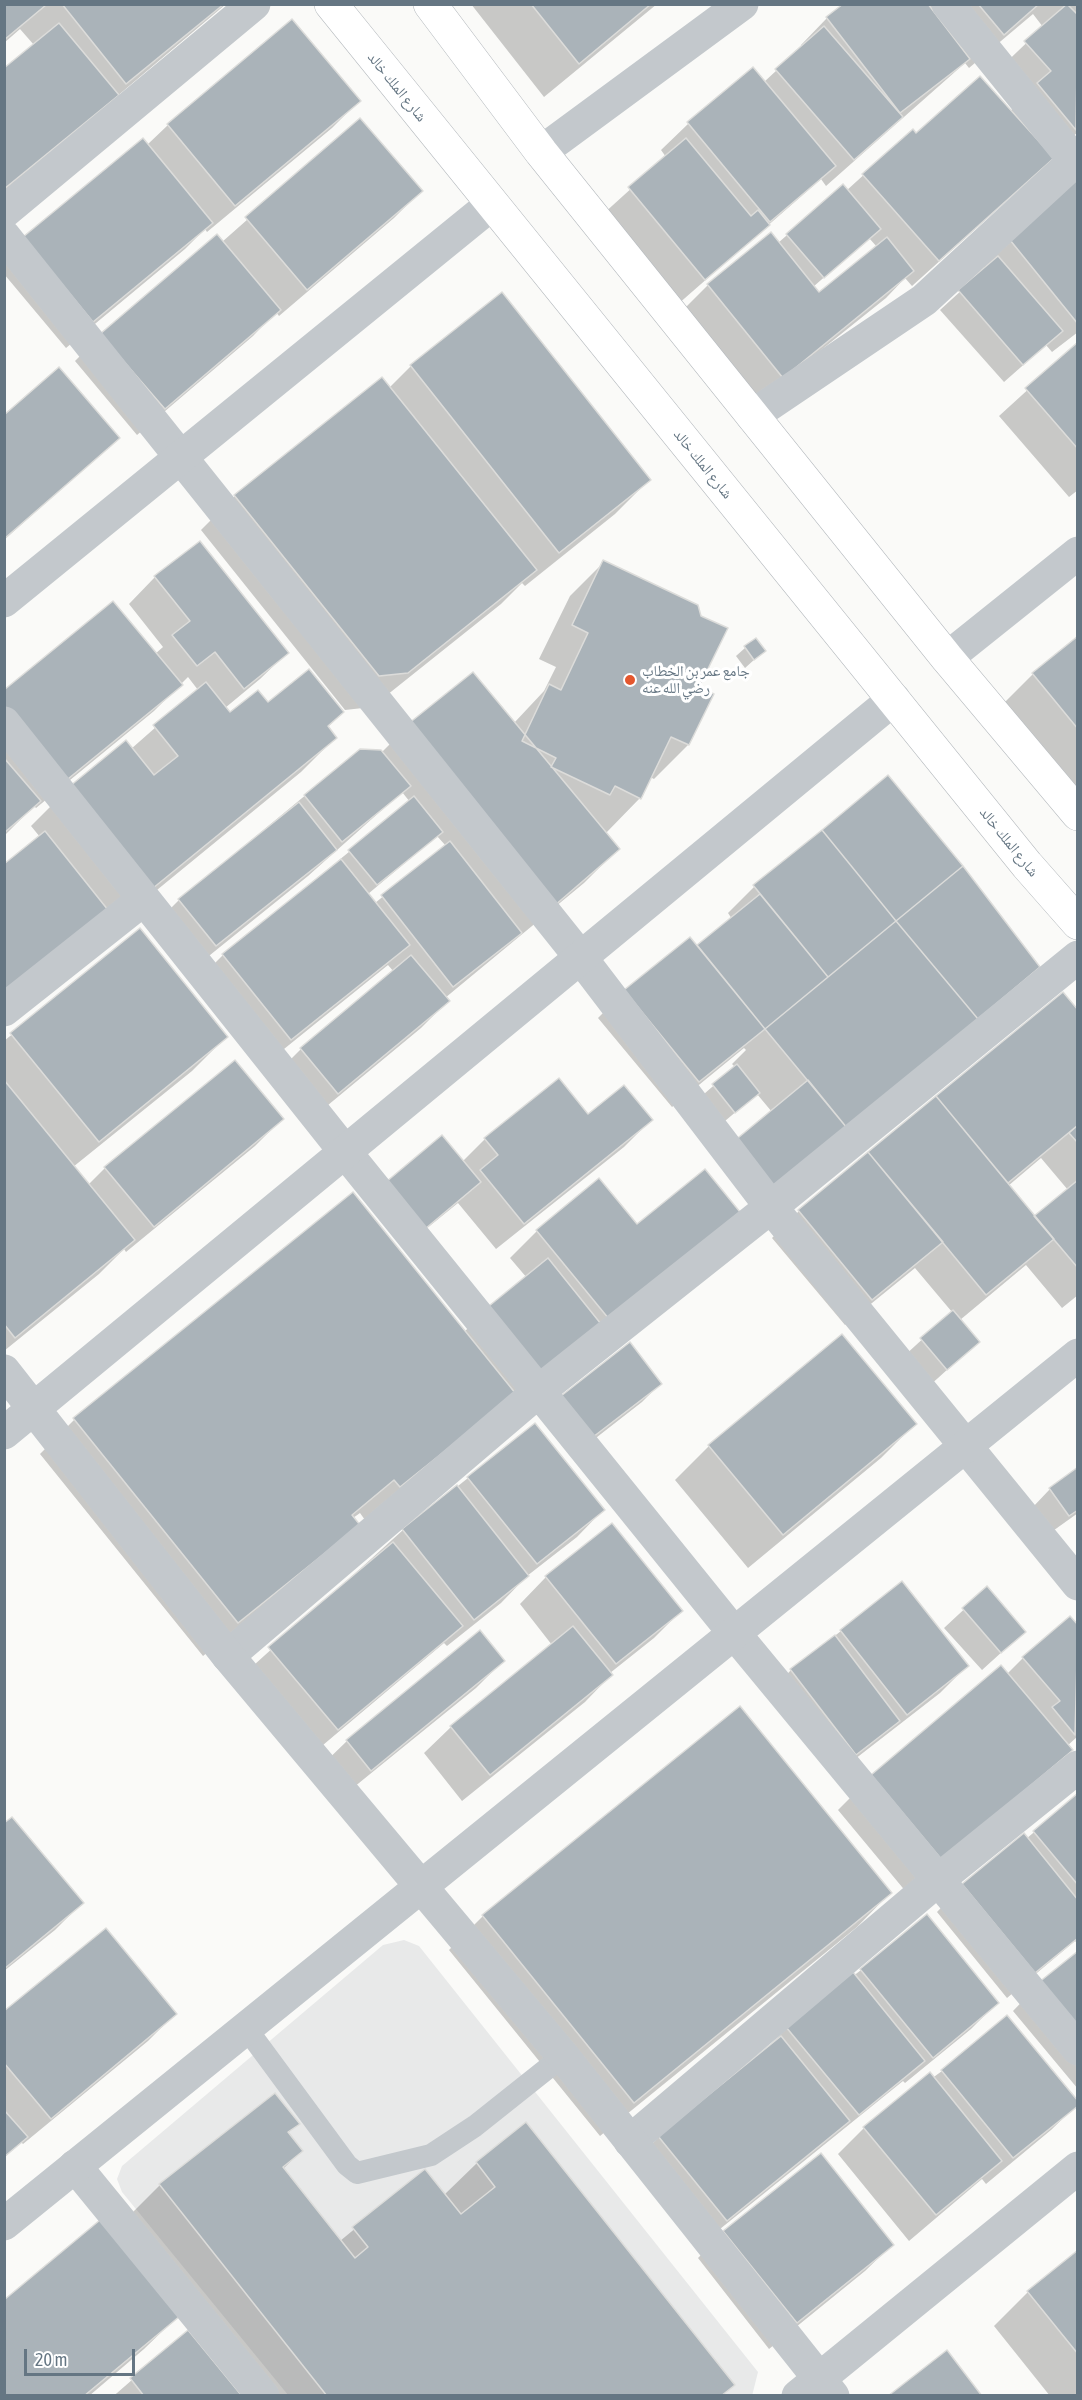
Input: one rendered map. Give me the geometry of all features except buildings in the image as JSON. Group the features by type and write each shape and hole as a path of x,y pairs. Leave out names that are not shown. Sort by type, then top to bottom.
{"main road":[{"name":"شارع الملك خالد","path":"331,4 1077,923"},
{"path":"430,4 541,152 947,658 1077,814"}],"street":[{"path":"4,212 254,4"},
{"path":"541,152 742,4"},
{"path":"752,416 924,300 1076,161 948,4"},
{"path":"4,601 492,204"},
{"path":"4,236 183,456 581,958 771,1207 966,1444 1077,1584"},
{"path":"947,658 1077,553"},
{"path":"4,1433 894,699"},
{"path":"4,723 346,1153 734,1633 1077,2049"},
{"path":"4,1010 144,899"},
{"path":"228,1656 539,1391 771,1207 1077,957"},
{"path":"4,2223 1077,1355"},
{"path":"4,1371 228,1656 563,2056 630,2141 817,2390 1077,2168"},
{"path":"630,2141 938,1880 1077,1767"},
{"path":"75,2166 263,2396"}],"lane":[{"path":"246,2028 346,2165 357,2173 431,2155 476,2126 563,2056"}],"shaded area":[{"path":"404,1940 419,1946 758,2372 752,2396 288,2395 122,2192 117,2179 122,2166 383,1945"}],"place":[{"name":"جامع عمر بن الخطاب رضي الله عنه","path":"630,680"}]}
